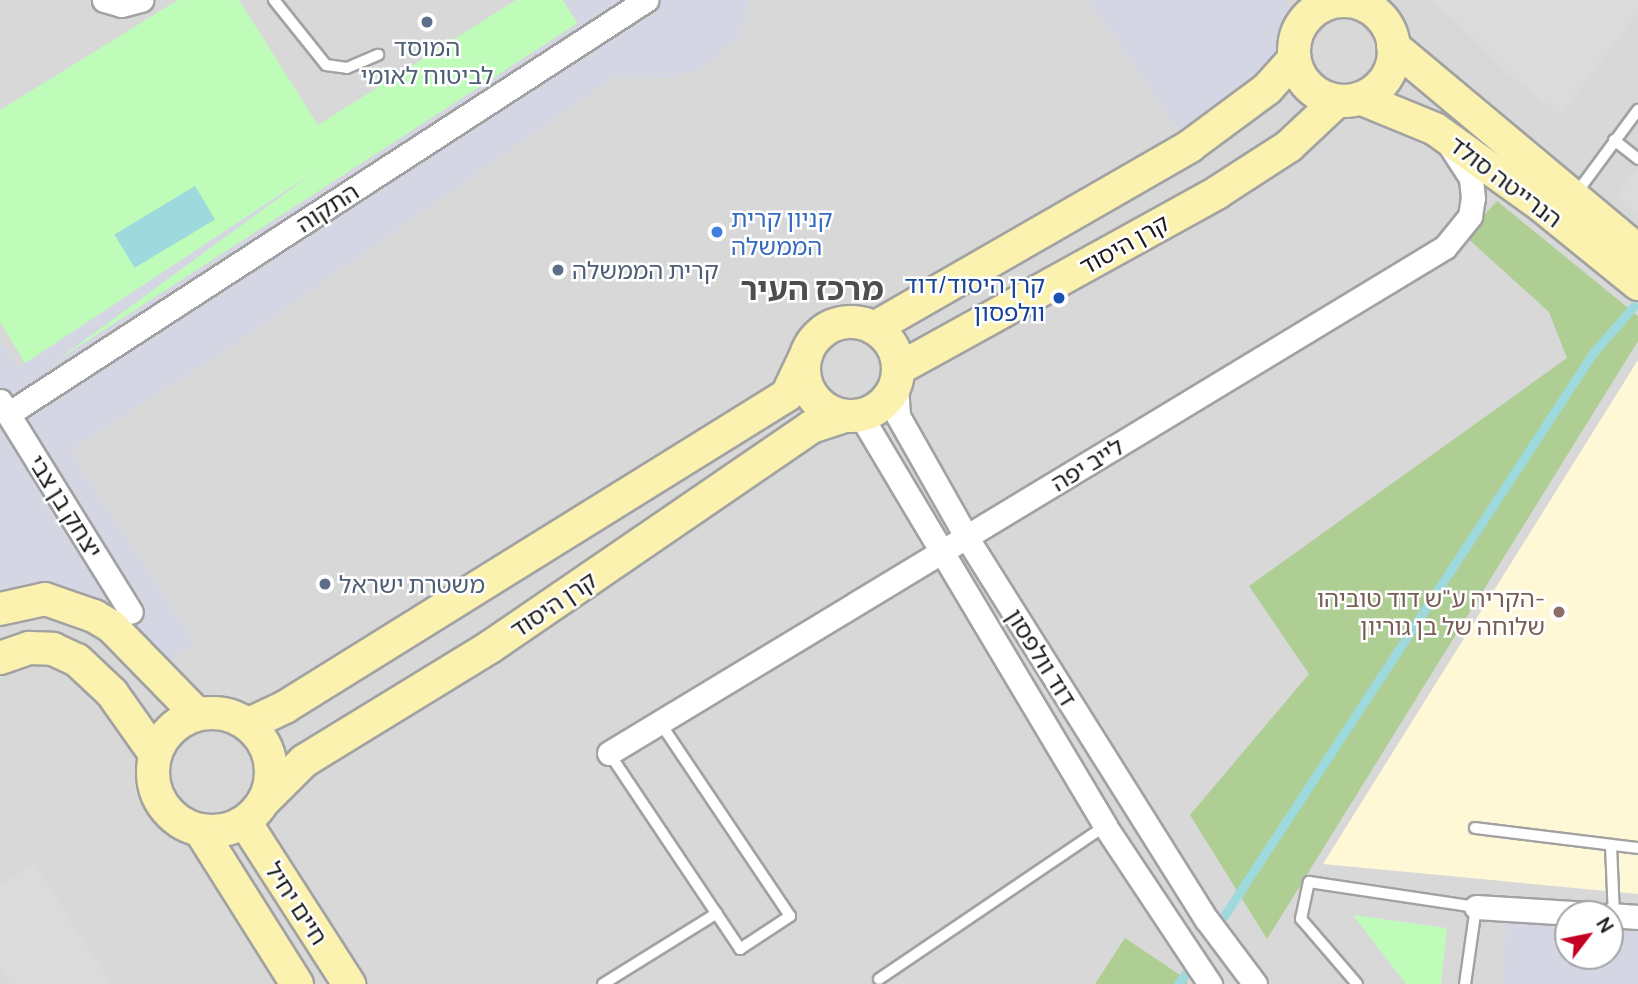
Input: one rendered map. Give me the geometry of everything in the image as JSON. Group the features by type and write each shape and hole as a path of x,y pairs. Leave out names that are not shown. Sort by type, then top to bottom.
{"street":[{"path":"104,0 121,5 141,0"},
{"name":"התקוה","path":"4,407 646,0"},
{"path":"1287,0 1296,46 1314,92 1350,100 1387,78 1394,46 1389,30 1364,3 1353,2 1326,4 1314,11 1296,46"},
{"name":"קרן היסוד","path":"874,328 1190,146 1267,89 1296,46"},
{"name":"הנרייטה סולד","path":"1394,46 1566,208 1638,284"},
{"name":"קרן היסוד","path":"897,377 1218,192 1350,100"},
{"name":"הנרייטה סולד","path":"1350,100 1435,129 1638,251"},
{"name":"לייב יפה","path":"609,752 1445,247 1470,216 1473,198 1462,159 1435,129"},
{"path":"249,724 285,708 787,395 806,355 824,329 840,323 874,328 891,343 897,377 876,410 853,416 816,401 807,387 806,355"},
{"name":"דוד וולפסון","path":"897,377 898,416 967,538 1207,920 1255,984"},
{"name":"יצחק בן צבי","path":"4,407 131,612"},
{"name":"קרן היסוד","path":"266,799 304,761 490,647 811,427 853,416"},
{"name":"דוד וולפסון","path":"853,416 1105,826 1210,984"},
{"path":"0,610 45,599 94,617 112,627 197,714"},
{"path":"0,658 29,648 53,649 77,660 113,693 155,754 157,793 167,810 200,830 231,828 245,822 266,799 271,759 249,724 224,714 197,714 170,730 155,754"},
{"name":"חיים יחיל","path":"245,822 349,984"},
{"name":"חיים יחיל","path":"200,830 298,984"},
{"path":"1476,907 1554,912"}],"lane":[{"path":"274,0 326,65 347,68 378,55"},
{"path":"1566,208 1638,110"},
{"path":"1614,140 1638,159"},
{"path":"609,752 740,949 790,916 659,721"},
{"path":"879,979 1105,826"},
{"path":"1475,828 1638,848"},
{"path":"1611,845 1612,900"},
{"path":"1357,984 1301,919 1310,882 1476,907 1465,984"},
{"path":"603,984 717,913"}],"shaded area":[{"path":"0,0 1638,0 1638,984 0,984"},
{"path":"563,0 750,0 739,37 702,68 671,78 615,76 238,342 70,450 194,643 157,671 112,627 0,599 0,341 18,368 314,172 48,367 578,24"},
{"path":"1088,0 1287,0 1297,32 1294,49 1190,146"},
{"path":"1433,0 1638,0 1638,12 1560,115 1508,74"},
{"path":"1638,168 1638,215 1616,197"},
{"name":"הקריה ע\"ש דוד טוביהו- שלוחה של בן גוריון","path":"1638,360 1638,894 1323,864"},
{"path":"34,864 113,984 11,984 0,967 0,886"},
{"path":"1507,909 1554,913 1554,970 1624,970 1624,916 1638,917 1638,984 1503,984"}],"green space":[{"path":"178,0 239,0 318,125 516,0 563,0 578,23 33,376 0,322 0,110"},
{"path":"1497,201 1638,316 1638,341 1267,939 1190,815 1309,674 1249,586 1567,358 1549,312 1465,236"},
{"path":"1353,915 1447,928 1441,984 1406,984"},
{"path":"1125,938 1183,977 1188,984 1095,984"}],"water":[{"path":"195,186 215,219 135,268 114,234"}],"waterway":[{"path":"1224,916 1593,353 1634,306"},
{"path":"1178,984 1190,968"}],"place":[{"name":"המוסד לביטוח לאומי","path":"427,22"},
{"name":"קניון קרית הממשלה","path":"717,232"},
{"name":"קרית הממשלה","path":"558,270"},
{"name":"קרן היסוד/דוד וולפסון","path":"1059,298"},
{"name":"משטרת ישראל","path":"325,584"},
{"name":"הקריה ע\"ש דוד טוביהו- שלוחה של בן גוריון","path":"1559,612"}],"district":[{"name":"מרכז העיר","path":"812,288"}]}
